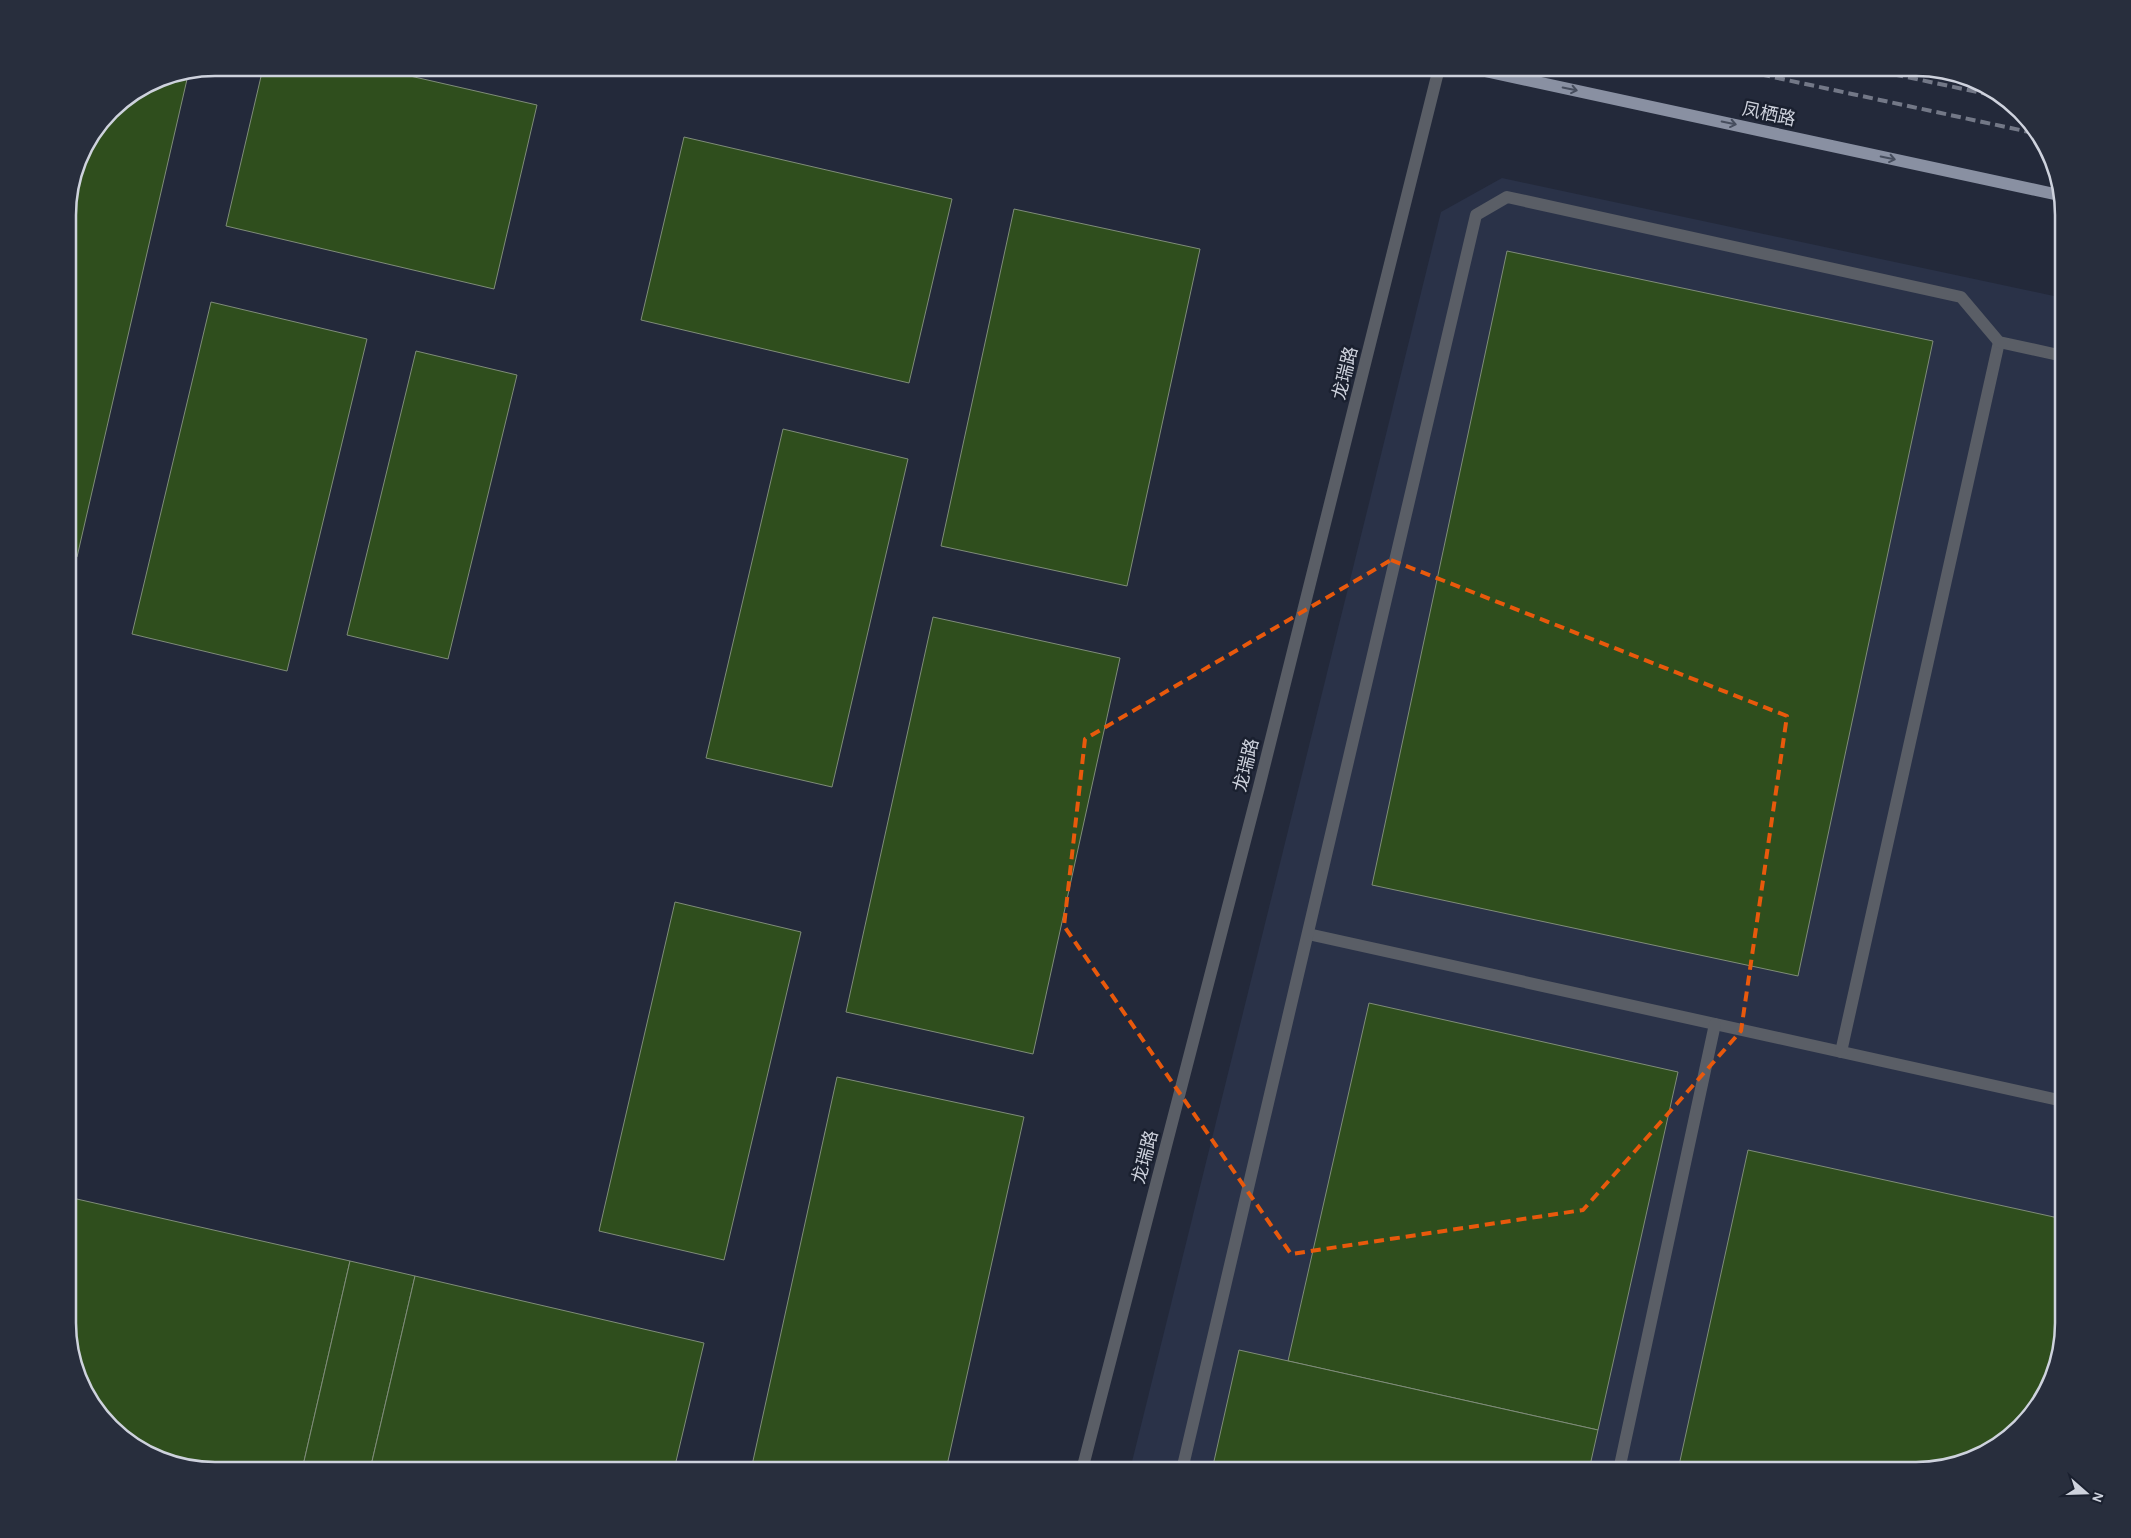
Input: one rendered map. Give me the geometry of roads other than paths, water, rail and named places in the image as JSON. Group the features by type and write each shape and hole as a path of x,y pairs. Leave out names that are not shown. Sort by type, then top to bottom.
{"main road":[{"name":"凤栖路","path":"1508,76 2053,194"}],"street":[{"name":"龙瑞路","path":"1084,1462 1259,787 1437,76"},
{"path":"1184,1462 1476,214 1507,197 1961,297 1999,342 2055,354"},
{"path":"1841,1052 1999,342"},
{"path":"1308,934 2055,1099"},
{"path":"1621,1462 1715,1024"}],"railway":[{"path":"1768,76 2026,131"},
{"path":"1902,76 1980,93"}]}
